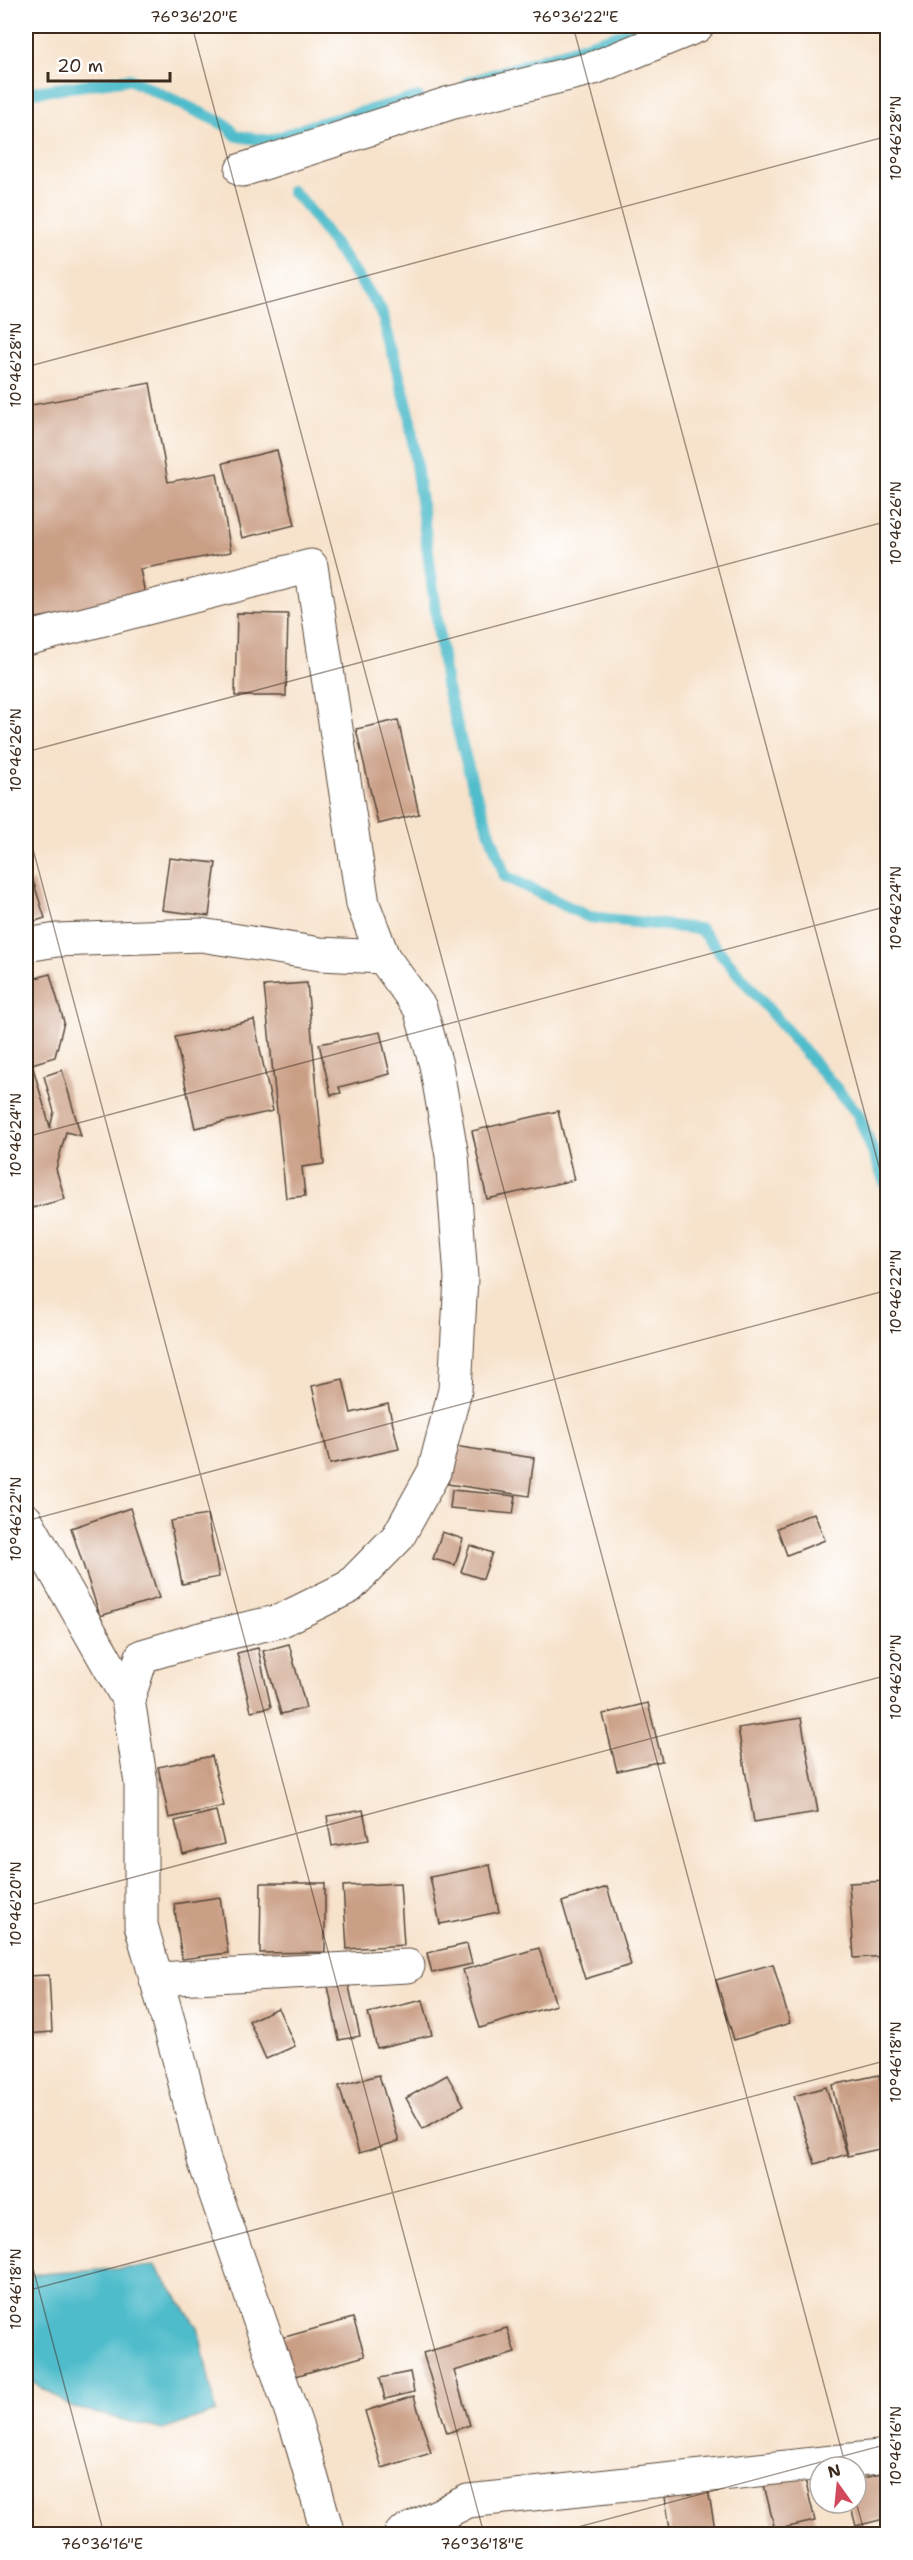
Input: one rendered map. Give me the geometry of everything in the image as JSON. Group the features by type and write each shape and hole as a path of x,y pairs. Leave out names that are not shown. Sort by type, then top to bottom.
{"street":[{"path":"242,170 450,103 594,68 697,26"},
{"path":"26,639 311,566 363,904 383,957 420,1008 436,1065 452,1156 461,1278 456,1379 435,1473 398,1537 349,1587 280,1621 200,1639 142,1656 128,1699"},
{"path":"26,945 57,940 201,935 320,954 383,957"},
{"path":"26,1520 128,1699 141,1783 141,1925 204,2160 298,2431 328,2535"},
{"path":"156,1979 408,1966"},
{"path":"401,2535 468,2501 888,2456"}],"water":[{"path":"155,2266 198,2327 216,2412 163,2430 71,2407 26,2377 26,2275"}],"building":[{"path":"150,383 168,482 217,473 231,552 140,569 146,598 26,620 26,406"},
{"path":"277,450 295,525 242,538 223,463"},
{"path":"237,613 288,614 286,696 235,696"},
{"path":"398,720 419,814 378,824 356,729"},
{"path":"169,858 216,863 209,916 162,910"},
{"path":"33,881 45,918 26,924 26,883"},
{"path":"50,974 64,1022 55,1057 32,1064 50,1127 54,1112 44,1076 62,1070 81,1136 66,1132 56,1169 65,1199 32,1208 26,1185 26,981"},
{"path":"307,983 324,1164 302,1167 305,1196 286,1198 264,986"},
{"path":"254,1020 273,1111 195,1128 175,1037"},
{"path":"380,1032 390,1074 339,1087 341,1093 331,1095 319,1044"},
{"path":"558,1111 574,1180 487,1199 472,1131"},
{"path":"343,1379 351,1413 388,1404 399,1449 330,1464 312,1386"},
{"path":"454,1446 534,1458 529,1496 448,1484"},
{"path":"452,1490 516,1496 513,1514 450,1508"},
{"path":"130,1508 159,1598 100,1616 71,1528"},
{"path":"814,1513 825,1540 787,1555 777,1528"},
{"path":"207,1515 219,1577 182,1584 170,1521"},
{"path":"442,1532 463,1539 455,1565 433,1559"},
{"path":"470,1545 492,1553 483,1579 461,1572"},
{"path":"289,1644 306,1708 281,1714 263,1651"},
{"path":"258,1648 271,1707 251,1711 237,1653"},
{"path":"648,1703 662,1761 617,1771 603,1714"},
{"path":"801,1718 818,1812 754,1822 738,1728"},
{"path":"212,1756 224,1806 169,1818 158,1767"},
{"path":"363,1810 369,1840 332,1846 327,1816"},
{"path":"216,1811 224,1844 183,1854 175,1821"},
{"path":"490,1865 499,1912 440,1924 430,1877"},
{"path":"888,1881 888,1956 854,1958 849,1883"},
{"path":"261,1883 325,1883 325,1952 260,1953"},
{"path":"400,1883 404,1945 347,1949 343,1886"},
{"path":"607,1887 631,1965 585,1979 562,1902"},
{"path":"220,1897 228,1953 182,1959 174,1904"},
{"path":"467,1944 472,1964 432,1973 427,1953"},
{"path":"539,1948 556,2005 480,2028 463,1970"},
{"path":"773,1964 790,2023 734,2040 716,1980"},
{"path":"49,1975 52,2032 26,2034 26,1976"},
{"path":"348,1982 360,2036 339,2040 328,1986"},
{"path":"423,2000 432,2035 377,2048 368,2013"},
{"path":"278,2008 295,2046 266,2059 249,2021"},
{"path":"379,2075 399,2141 359,2153 339,2086"},
{"path":"447,2075 464,2105 423,2129 406,2098"},
{"path":"879,2075 885,2100 888,2099 888,2147 848,2156 832,2085"},
{"path":"826,2087 847,2154 815,2164 794,2096"},
{"path":"353,2318 365,2356 278,2381 267,2342"},
{"path":"507,2328 515,2353 454,2371 470,2425 447,2433 423,2353"},
{"path":"410,2372 414,2392 385,2399 380,2378"},
{"path":"414,2396 431,2453 382,2468 365,2411"},
{"path":"803,2471 808,2492 808,2515 814,2515 815,2521 775,2530 763,2481"},
{"path":"888,2472 888,2518 856,2526 853,2515 868,2515 868,2477"},
{"path":"708,2490 716,2534 671,2534 665,2497"},
{"path":"458,2522 462,2534 418,2534"}],"waterway":[{"path":"467,83 648,26"},
{"path":"26,93 129,79 226,125 237,136 270,141 314,125 418,97"},
{"path":"292,191 306,205 381,310 409,413 446,685 472,782 505,876 589,917 700,929 858,1114 888,1190"}]}
